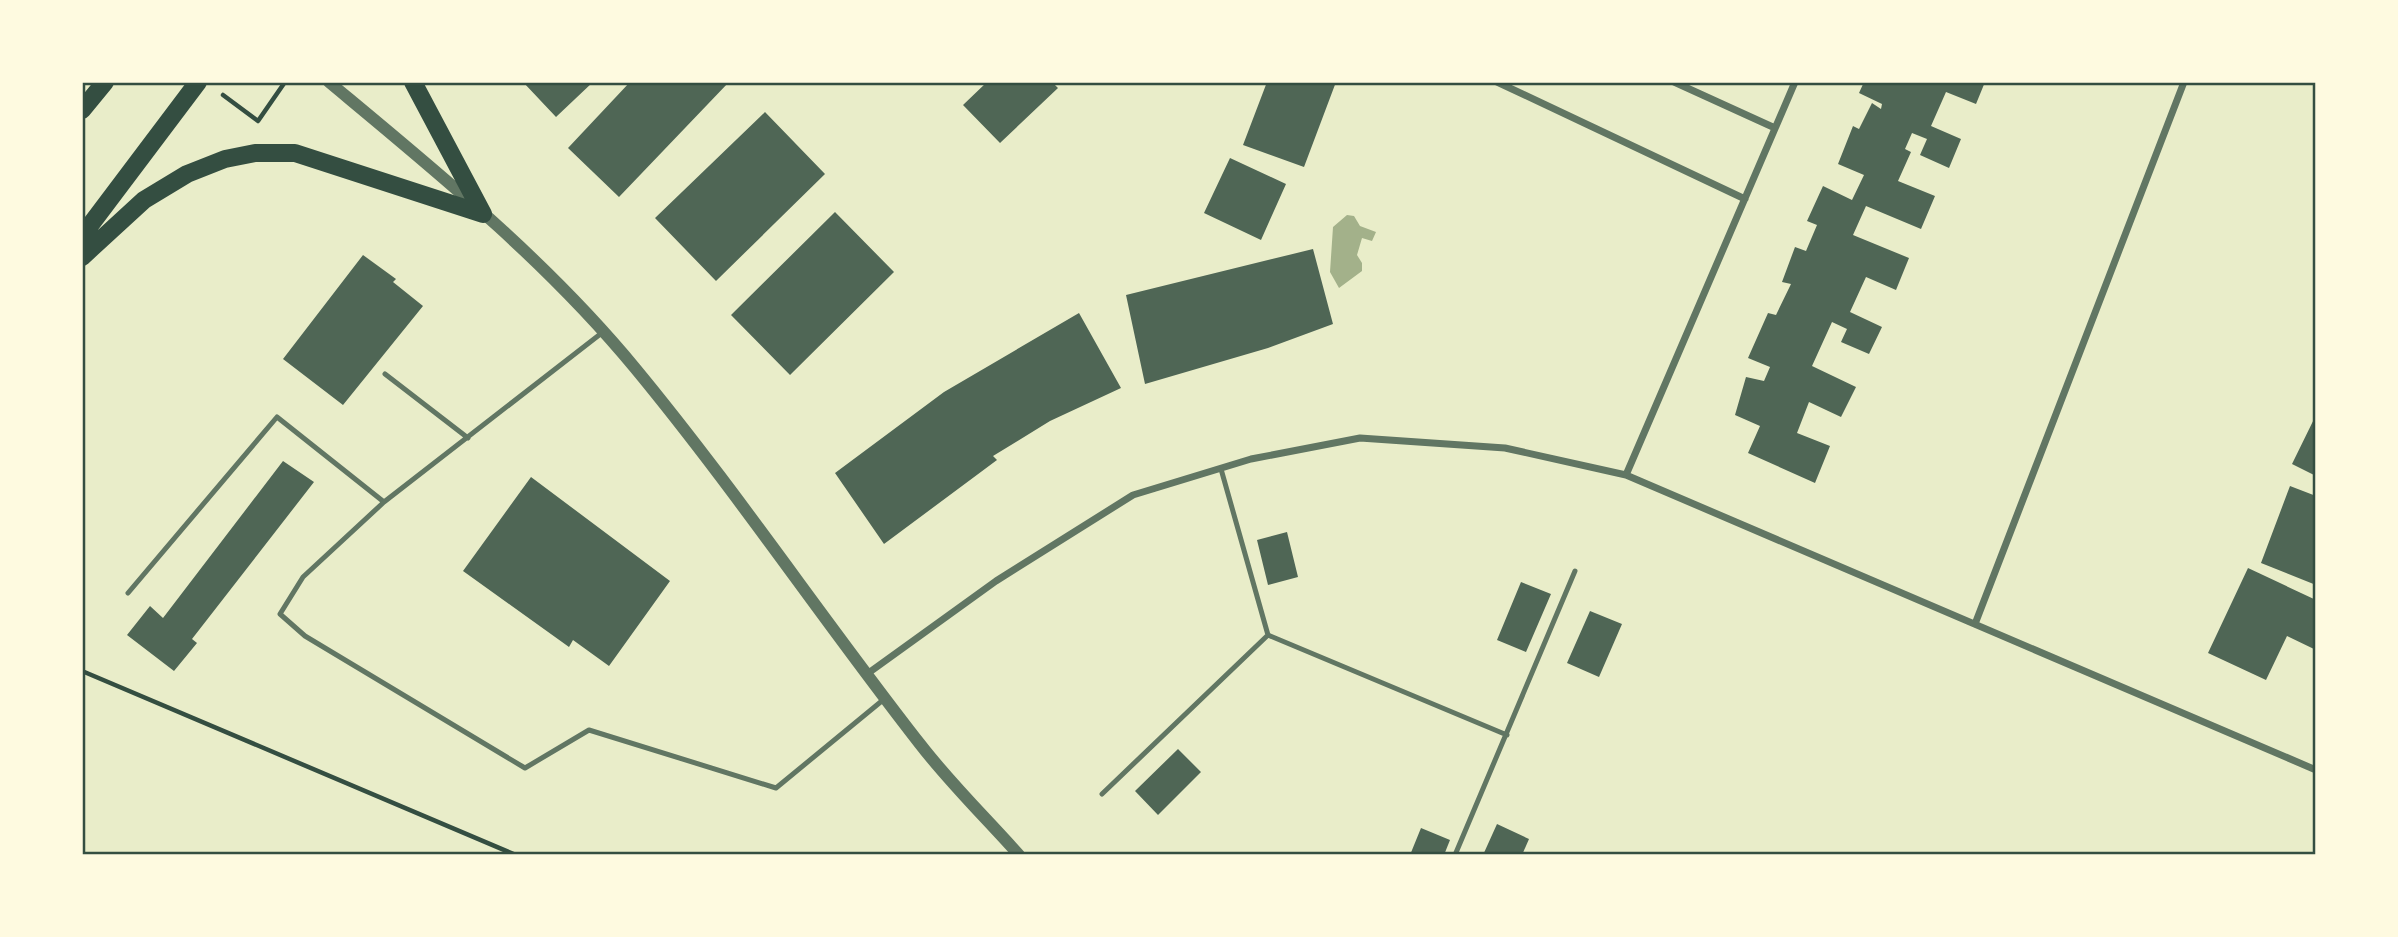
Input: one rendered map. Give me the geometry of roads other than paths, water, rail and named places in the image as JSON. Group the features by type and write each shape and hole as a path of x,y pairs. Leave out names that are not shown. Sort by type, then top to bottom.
{"main road":[{"path":"82,110 105,82"},
{"path":"82,236 198,82"},
{"path":"413,82 483,214"},
{"path":"82,257 144,200 187,174 225,159 255,153 295,153 483,214"}],"street":[{"path":"329,82 550,275 603,332 719,477 921,747 1019,855"},
{"path":"1497,82 1745,199"},
{"path":"1674,82 1775,128"},
{"path":"1626,475 1795,82"},
{"path":"1975,624 2185,82"},
{"path":"867,674 996,581 1133,495 1251,459 1360,438 1505,448 1626,475 2316,770"}],"lane":[{"path":"603,332 384,502 303,577 280,614 306,636 524,768 589,730 776,788 885,698"},
{"path":"385,374 468,438"},
{"path":"128,593 277,417 384,502"},
{"path":"1221,469 1268,635"},
{"path":"1455,855 1575,571"},
{"path":"1268,635 1507,734"},
{"path":"1102,794 1268,635"}]}
